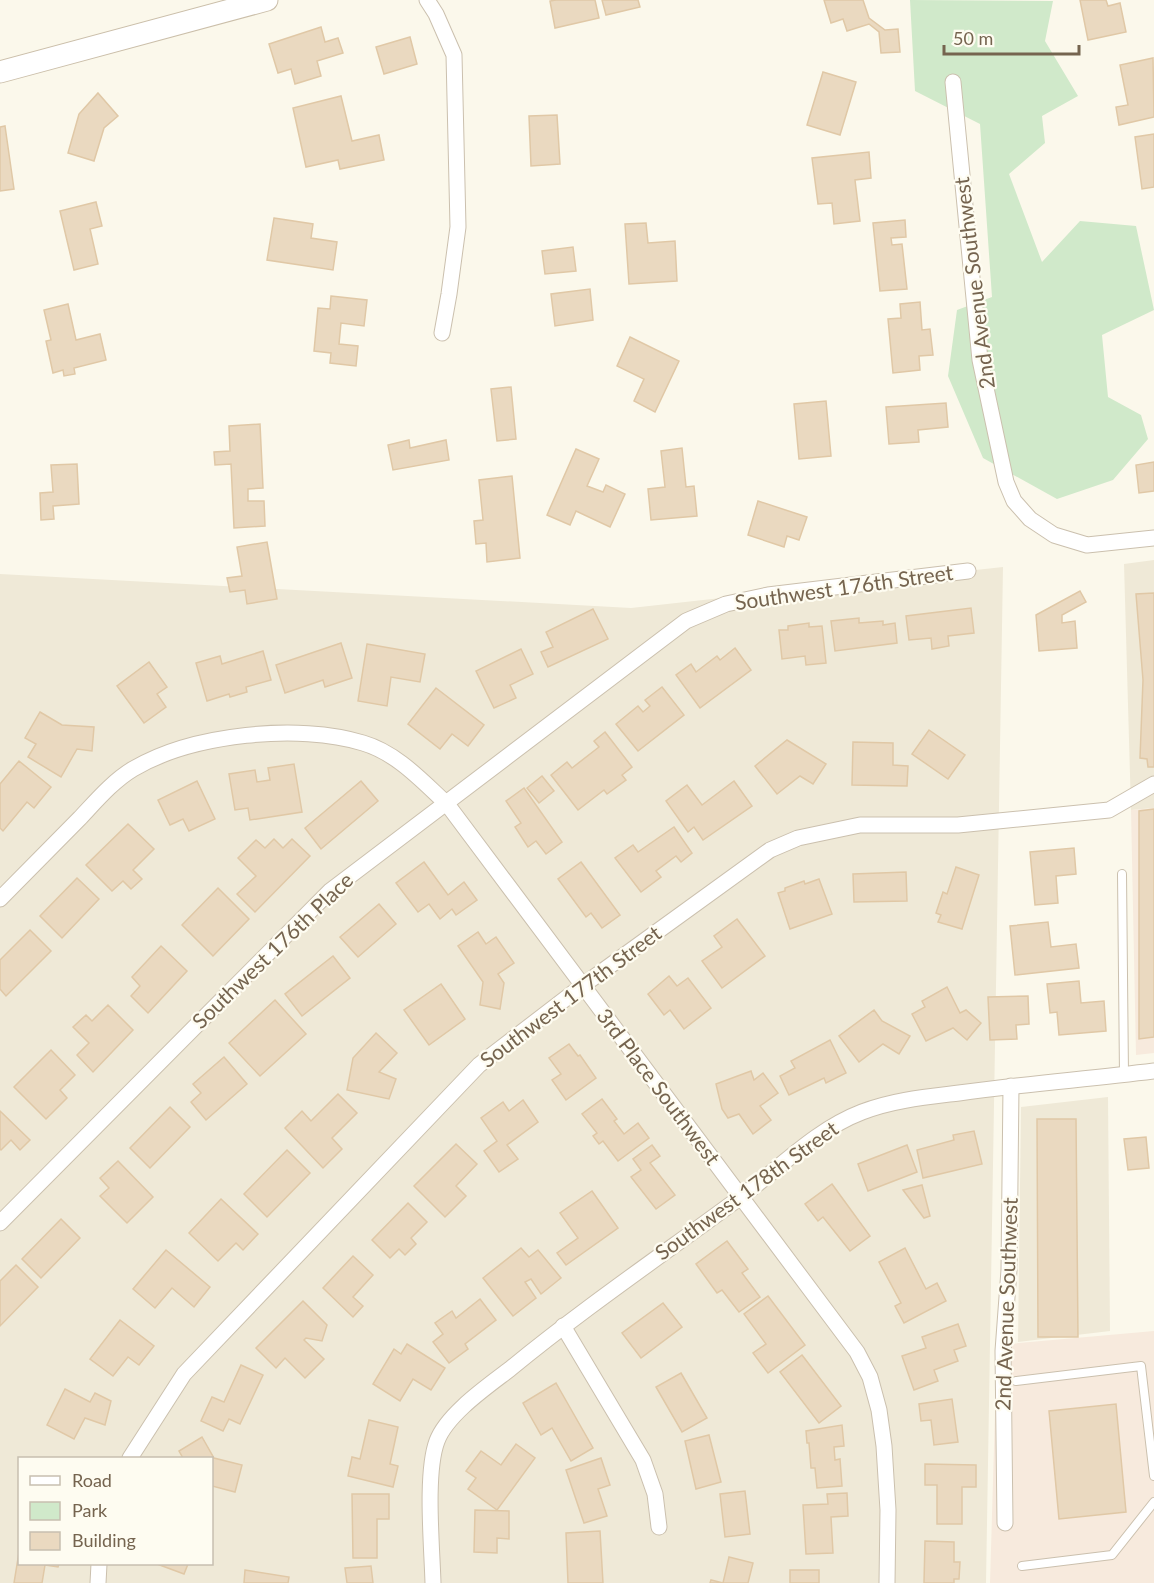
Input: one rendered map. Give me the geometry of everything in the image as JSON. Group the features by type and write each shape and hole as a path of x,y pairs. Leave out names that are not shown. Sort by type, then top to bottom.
{"street":[{"path":"0,72 267,0"},
{"path":"427,0 436,14 454,55 458,226 442,333"},
{"name":"2nd Avenue Southwest","path":"953,82 980,360 1006,483 1014,501 1030,519 1054,535 1087,544 1154,538"},
{"name":"Southwest 176th Street","path":"686,621 726,604 768,595 968,571"},
{"name":"Southwest 176th Place","path":"0,1223 330,891 686,621"},
{"name":"3rd Place Southwest","path":"0,899 110,787 133,769 170,753 204,742 251,735 294,733 338,737 365,743 410,769 447,804 856,1352 870,1377 879,1410 884,1446 888,1510 887,1583"},
{"name":"Southwest 177th Street","path":"131,1457 184,1374 478,1065 582,986 771,850 798,838 860,825 958,825 1109,810 1154,784"},
{"name":"Southwest 178th Street","path":"433,1583 431,1481 437,1440 452,1419 467,1403 563,1326 741,1197 831,1126 863,1111 902,1100 1154,1071"},
{"name":"2nd Avenue Southwest","path":"1005,1523 1003,1351 1009,1270 1011,1086"},
{"path":"563,1326 644,1460 656,1494 659,1527"},
{"path":"98,1583 99,1565"}],"lane":[{"path":"1122,874 1125,1075"},
{"path":"1016,1381 1141,1366 1154,1476"},
{"path":"1022,1566 1112,1555 1154,1502"}],"shaded area":[{"path":"1154,560 1154,808 1131,810 1124,564"},
{"path":"1003,567 986,1583 0,1583 0,574 631,608"},
{"path":"1154,808 1154,1053 1136,1055 1131,810"},
{"path":"1108,1097 1110,1331 1018,1342 1021,1107"},
{"path":"1154,1331 1154,1583 990,1583 997,1345"}],"green space":[{"path":"910,0 1053,1 1045,41 1078,96 1042,116 1045,143 1009,174 1042,262 1080,221 1136,226 1154,310 1102,335 1108,397 1141,415 1148,439 1113,480 1057,499 983,458 948,376 957,310 992,297 980,124 915,91"}],"building":[{"path":"595,0 599,18 555,28 550,1"},
{"path":"602,0 638,0 640,7 606,15"},
{"path":"824,0 863,0 869,18 885,30 898,29 900,52 881,53 879,32 869,24 847,31 843,19 831,23"},
{"path":"1080,0 1106,0 1108,6 1120,3 1126,32 1088,40"},
{"path":"321,27 325,42 338,38 343,53 317,61 321,76 295,84 291,69 278,73 269,44"},
{"path":"410,37 417,64 384,74 376,47"},
{"path":"1153,58 1154,117 1119,125 1116,107 1128,105 1120,65"},
{"path":"823,72 856,82 840,135 807,125"},
{"path":"98,93 118,116 104,128 94,161 68,153 79,114"},
{"path":"341,96 352,141 379,135 384,160 340,169 338,160 306,167 293,108"},
{"path":"557,115 560,164 531,166 529,116"},
{"path":"5,126 14,189 0,191 0,127"},
{"path":"1154,134 1154,187 1142,189 1135,137"},
{"path":"869,152 871,178 855,180 860,221 834,224 832,203 818,204 812,158"},
{"path":"96,202 102,226 90,229 98,264 74,270 60,211"},
{"path":"274,218 313,224 311,238 337,242 333,270 267,260"},
{"path":"905,220 906,237 891,238 892,245 902,244 907,289 880,291 873,223"},
{"path":"646,223 648,243 675,241 677,281 629,284 625,224"},
{"path":"573,247 576,271 545,274 542,251"},
{"path":"590,289 593,320 555,326 551,294"},
{"path":"331,296 367,300 364,326 341,323 339,344 358,346 356,366 330,363 331,353 314,351 318,308 330,309"},
{"path":"920,302 922,330 930,329 933,355 919,356 920,370 893,373 888,319 901,318 900,304"},
{"path":"68,304 76,340 100,334 106,360 74,368 75,374 64,376 63,370 53,373 46,341 51,340 44,310"},
{"path":"630,337 679,361 655,412 634,401 644,379 617,366"},
{"path":"511,387 516,439 497,441 491,389"},
{"path":"826,401 831,456 799,459 794,404"},
{"path":"946,403 948,427 918,430 919,442 889,444 886,407"},
{"path":"260,424 263,488 248,489 248,501 264,501 265,526 234,528 231,464 215,465 214,452 230,451 229,426"},
{"path":"409,440 410,448 446,440 449,460 393,470 388,445"},
{"path":"682,448 686,487 694,486 697,516 651,520 648,489 665,487 661,451"},
{"path":"576,449 599,459 587,486 603,492 606,485 625,494 610,527 576,511 570,525 547,515"},
{"path":"1154,462 1154,491 1139,493 1136,465"},
{"path":"77,464 79,504 53,506 54,519 41,520 40,493 53,492 51,465"},
{"path":"512,476 520,558 487,562 486,543 476,544 474,521 483,520 479,480"},
{"path":"758,501 807,517 799,540 787,536 784,547 748,535"},
{"path":"267,542 277,599 247,604 245,590 230,592 227,578 242,576 237,547"},
{"path":"1080,591 1086,602 1062,615 1062,623 1075,621 1077,648 1039,651 1036,615"},
{"path":"1154,593 1154,767 1148,767 1147,759 1140,758 1143,680 1136,594"},
{"path":"971,608 974,633 948,636 949,646 932,649 931,638 909,640 906,616"},
{"path":"593,609 608,639 548,667 541,652 553,647 546,632"},
{"path":"859,618 859,623 883,621 883,625 895,623 897,643 835,651 831,621"},
{"path":"809,623 809,627 822,626 826,663 806,665 805,656 782,659 779,630 788,630 788,626"},
{"path":"341,643 352,678 325,687 323,680 285,693 276,665"},
{"path":"367,644 425,654 420,682 391,677 387,706 358,701"},
{"path":"735,648 751,670 700,708 676,675 691,664 696,672 717,656 720,660"},
{"path":"521,649 533,674 510,685 516,698 494,708 476,671"},
{"path":"263,651 271,680 246,687 247,692 230,697 229,694 207,701 196,663 220,656 222,664"},
{"path":"149,662 167,687 157,694 166,707 144,723 117,686"},
{"path":"662,687 684,715 638,751 616,724 638,706 643,712 650,706 645,700"},
{"path":"436,688 484,725 468,746 452,734 440,749 408,724"},
{"path":"40,712 62,725 94,727 92,751 77,749 61,777 28,757 36,744 25,738"},
{"path":"929,730 965,755 948,779 912,754"},
{"path":"605,732 632,767 622,775 626,780 607,794 604,790 578,810 551,775 567,762 572,768 599,747 594,741"},
{"path":"787,740 826,764 813,784 800,776 777,794 755,766"},
{"path":"853,742 893,743 893,765 908,766 907,786 852,785"},
{"path":"19,761 51,787 34,808 27,802 3,831 0,828 0,784"},
{"path":"294,764 302,812 250,820 248,808 235,810 229,774 255,770 257,782 270,780 268,768"},
{"path":"542,776 554,791 539,803 527,788"},
{"path":"197,781 215,819 189,831 183,819 170,825 158,800"},
{"path":"361,781 378,801 321,849 305,828"},
{"path":"734,781 752,806 703,840 694,827 688,832 666,801 687,785 702,805"},
{"path":"524,788 562,842 546,854 536,841 528,847 515,827 521,823 506,801"},
{"path":"1154,809 1154,1037 1139,1039 1139,811"},
{"path":"128,824 154,849 133,870 142,879 131,889 123,881 112,891 86,865"},
{"path":"674,827 692,853 681,862 676,856 656,871 661,877 641,892 615,858 633,845 638,852"},
{"path":"274,839 283,848 292,839 310,856 255,912 237,894 256,876 238,858 256,840 265,848"},
{"path":"1074,848 1076,874 1056,876 1058,903 1035,905 1030,852"},
{"path":"424,862 448,895 464,882 477,900 456,915 452,909 440,919 429,904 418,912 396,883"},
{"path":"581,862 620,915 602,928 591,913 586,917 558,879"},
{"path":"956,867 979,875 962,929 938,922 941,915 936,913 943,892 947,894"},
{"path":"906,872 907,901 854,902 853,874"},
{"path":"77,878 99,899 62,938 40,916"},
{"path":"819,879 832,914 790,929 778,893 804,881 805,884"},
{"path":"218,888 249,919 213,956 182,925"},
{"path":"379,904 396,924 358,957 340,937"},
{"path":"737,919 765,956 722,988 702,961 722,947 714,936"},
{"path":"1048,922 1051,947 1076,944 1079,968 1015,975 1010,926"},
{"path":"30,930 51,951 6,996 0,989 0,960"},
{"path":"478,932 486,944 496,937 514,963 498,974 504,983 500,1009 480,1005 483,982 458,946"},
{"path":"161,946 187,971 148,1013 131,996 140,986 132,977"},
{"path":"333,956 350,978 302,1016 285,994"},
{"path":"669,976 677,986 688,978 711,1008 684,1029 670,1010 664,1015 648,994"},
{"path":"1079,981 1081,1003 1104,1001 1106,1031 1059,1035 1057,1012 1050,1013 1047,984"},
{"path":"441,984 465,1019 429,1045 404,1010"},
{"path":"947,987 960,1013 966,1010 981,1023 967,1040 953,1028 926,1041 912,1014 925,1007 922,1001"},
{"path":"1028,996 1029,1024 1016,1025 1017,1039 990,1040 988,997"},
{"path":"275,1000 306,1034 260,1076 229,1043"},
{"path":"108,1005 133,1030 93,1072 77,1055 89,1043 73,1027 86,1015 92,1021"},
{"path":"874,1010 882,1021 910,1036 899,1054 883,1044 859,1062 839,1036"},
{"path":"376,1033 397,1053 379,1072 396,1079 389,1099 347,1090 353,1058"},
{"path":"830,1040 846,1073 826,1083 824,1078 789,1095 780,1076 795,1068 791,1061"},
{"path":"569,1044 596,1078 566,1100 552,1080 561,1074 549,1058"},
{"path":"51,1050 75,1075 60,1090 67,1098 46,1119 14,1087"},
{"path":"224,1057 247,1084 206,1120 191,1102 201,1093 193,1084"},
{"path":"751,1071 754,1080 763,1073 778,1093 760,1106 771,1120 753,1134 739,1114 728,1118 722,1109 716,1084"},
{"path":"338,1094 357,1113 332,1138 342,1149 323,1168 285,1128 302,1111 311,1121"},
{"path":"602,1099 617,1119 614,1121 624,1134 638,1123 649,1138 618,1161 603,1141 599,1144 593,1136 597,1133 582,1114"},
{"path":"523,1100 538,1122 507,1145 518,1159 499,1172 484,1151 497,1141 481,1118 503,1102 509,1111"},
{"path":"170,1107 190,1127 150,1168 130,1148"},
{"path":"0,1111 30,1140 20,1150 11,1140 0,1149"},
{"path":"1037,1119 1076,1119 1078,1337 1038,1337"},
{"path":"974,1131 982,1164 923,1178 917,1150 954,1140 953,1135"},
{"path":"1146,1137 1149,1168 1128,1170 1124,1139"},
{"path":"456,1144 477,1164 456,1186 466,1196 445,1217 414,1186"},
{"path":"652,1145 660,1156 650,1163 675,1195 656,1209 631,1177 641,1170 633,1159"},
{"path":"907,1145 917,1172 868,1191 858,1164"},
{"path":"287,1150 310,1173 267,1217 244,1194"},
{"path":"118,1161 153,1197 127,1223 100,1196 109,1188 100,1178"},
{"path":"832,1184 870,1236 850,1251 823,1217 818,1221 805,1204"},
{"path":"922,1185 930,1216 924,1218 903,1190"},
{"path":"592,1191 618,1228 566,1265 557,1253 578,1238 560,1213"},
{"path":"221,1199 258,1234 243,1250 236,1243 218,1261 189,1233"},
{"path":"408,1203 427,1222 411,1238 416,1244 405,1255 399,1249 390,1258 372,1240"},
{"path":"61,1219 80,1238 41,1278 22,1259"},
{"path":"727,1241 748,1269 742,1273 760,1297 739,1312 722,1290 717,1293 696,1264"},
{"path":"521,1248 529,1257 538,1250 561,1278 541,1294 531,1279 525,1282 536,1298 513,1316 483,1278"},
{"path":"905,1248 926,1289 937,1283 946,1301 904,1323 895,1306 901,1303 879,1262"},
{"path":"166,1250 210,1287 194,1307 172,1288 155,1308 133,1289"},
{"path":"353,1256 373,1275 353,1297 363,1306 353,1317 323,1288"},
{"path":"16,1265 38,1287 0,1326 0,1281"},
{"path":"768,1296 805,1345 768,1373 753,1353 766,1344 744,1314"},
{"path":"480,1299 496,1320 465,1344 468,1349 449,1363 433,1342 443,1334 435,1323 452,1311 456,1318"},
{"path":"303,1301 327,1325 322,1341 306,1338 304,1340 324,1359 305,1378 285,1358 276,1368 256,1348"},
{"path":"663,1303 682,1327 641,1358 622,1333"},
{"path":"120,1320 154,1346 139,1365 128,1357 113,1376 90,1359"},
{"path":"958,1324 966,1346 954,1350 958,1361 934,1370 938,1381 914,1390 902,1356 926,1348 922,1337"},
{"path":"407,1344 445,1368 431,1390 413,1379 400,1401 373,1384 394,1349 401,1354"},
{"path":"802,1355 841,1406 819,1423 780,1372"},
{"path":"241,1365 263,1375 240,1424 229,1419 223,1431 201,1421 212,1397 224,1402"},
{"path":"681,1373 707,1418 682,1432 656,1387"},
{"path":"556,1383 593,1448 571,1461 552,1428 541,1435 523,1403"},
{"path":"65,1389 90,1402 95,1393 111,1401 105,1425 85,1418 74,1439 47,1425"},
{"path":"952,1399 958,1442 934,1445 931,1420 921,1421 919,1404"},
{"path":"1116,1404 1126,1512 1059,1519 1049,1411"},
{"path":"369,1420 398,1427 390,1464 398,1466 393,1487 348,1476 352,1457 360,1459"},
{"path":"842,1425 844,1446 834,1447 835,1460 840,1459 842,1486 817,1488 815,1468 811,1468 806,1431"},
{"path":"709,1435 721,1482 696,1489 685,1441"},
{"path":"202,1437 214,1458 242,1465 235,1492 213,1486 213,1457 182,1457 179,1451"},
{"path":"516,1444 535,1458 497,1510 468,1489 476,1478 466,1471 481,1451 501,1465"},
{"path":"601,1458 610,1485 598,1489 607,1516 584,1523 566,1470"},
{"path":"925,1464 976,1465 976,1487 962,1487 962,1524 937,1524 937,1485 925,1485"},
{"path":"745,1491 750,1534 725,1537 720,1494"},
{"path":"847,1493 848,1516 831,1517 833,1553 806,1554 803,1505 828,1504 827,1494"},
{"path":"352,1494 389,1494 389,1519 377,1519 377,1558 353,1558"},
{"path":"475,1510 509,1511 509,1539 497,1538 497,1553 474,1552"},
{"path":"600,1531 603,1583 568,1583 566,1533"},
{"path":"925,1541 954,1542 954,1562 960,1562 959,1579 954,1579 954,1583 924,1583"},
{"path":"729,1557 753,1563 748,1583 723,1583"},
{"path":"18,1558 18,1565 45,1565 42,1583 14,1583"},
{"path":"160,1565 188,1565 184,1574"},
{"path":"371,1566 373,1583 347,1583 345,1568"},
{"path":"245,1570 289,1577 288,1583 244,1583"},
{"path":"790,1570 819,1570 819,1583 790,1583"}]}
